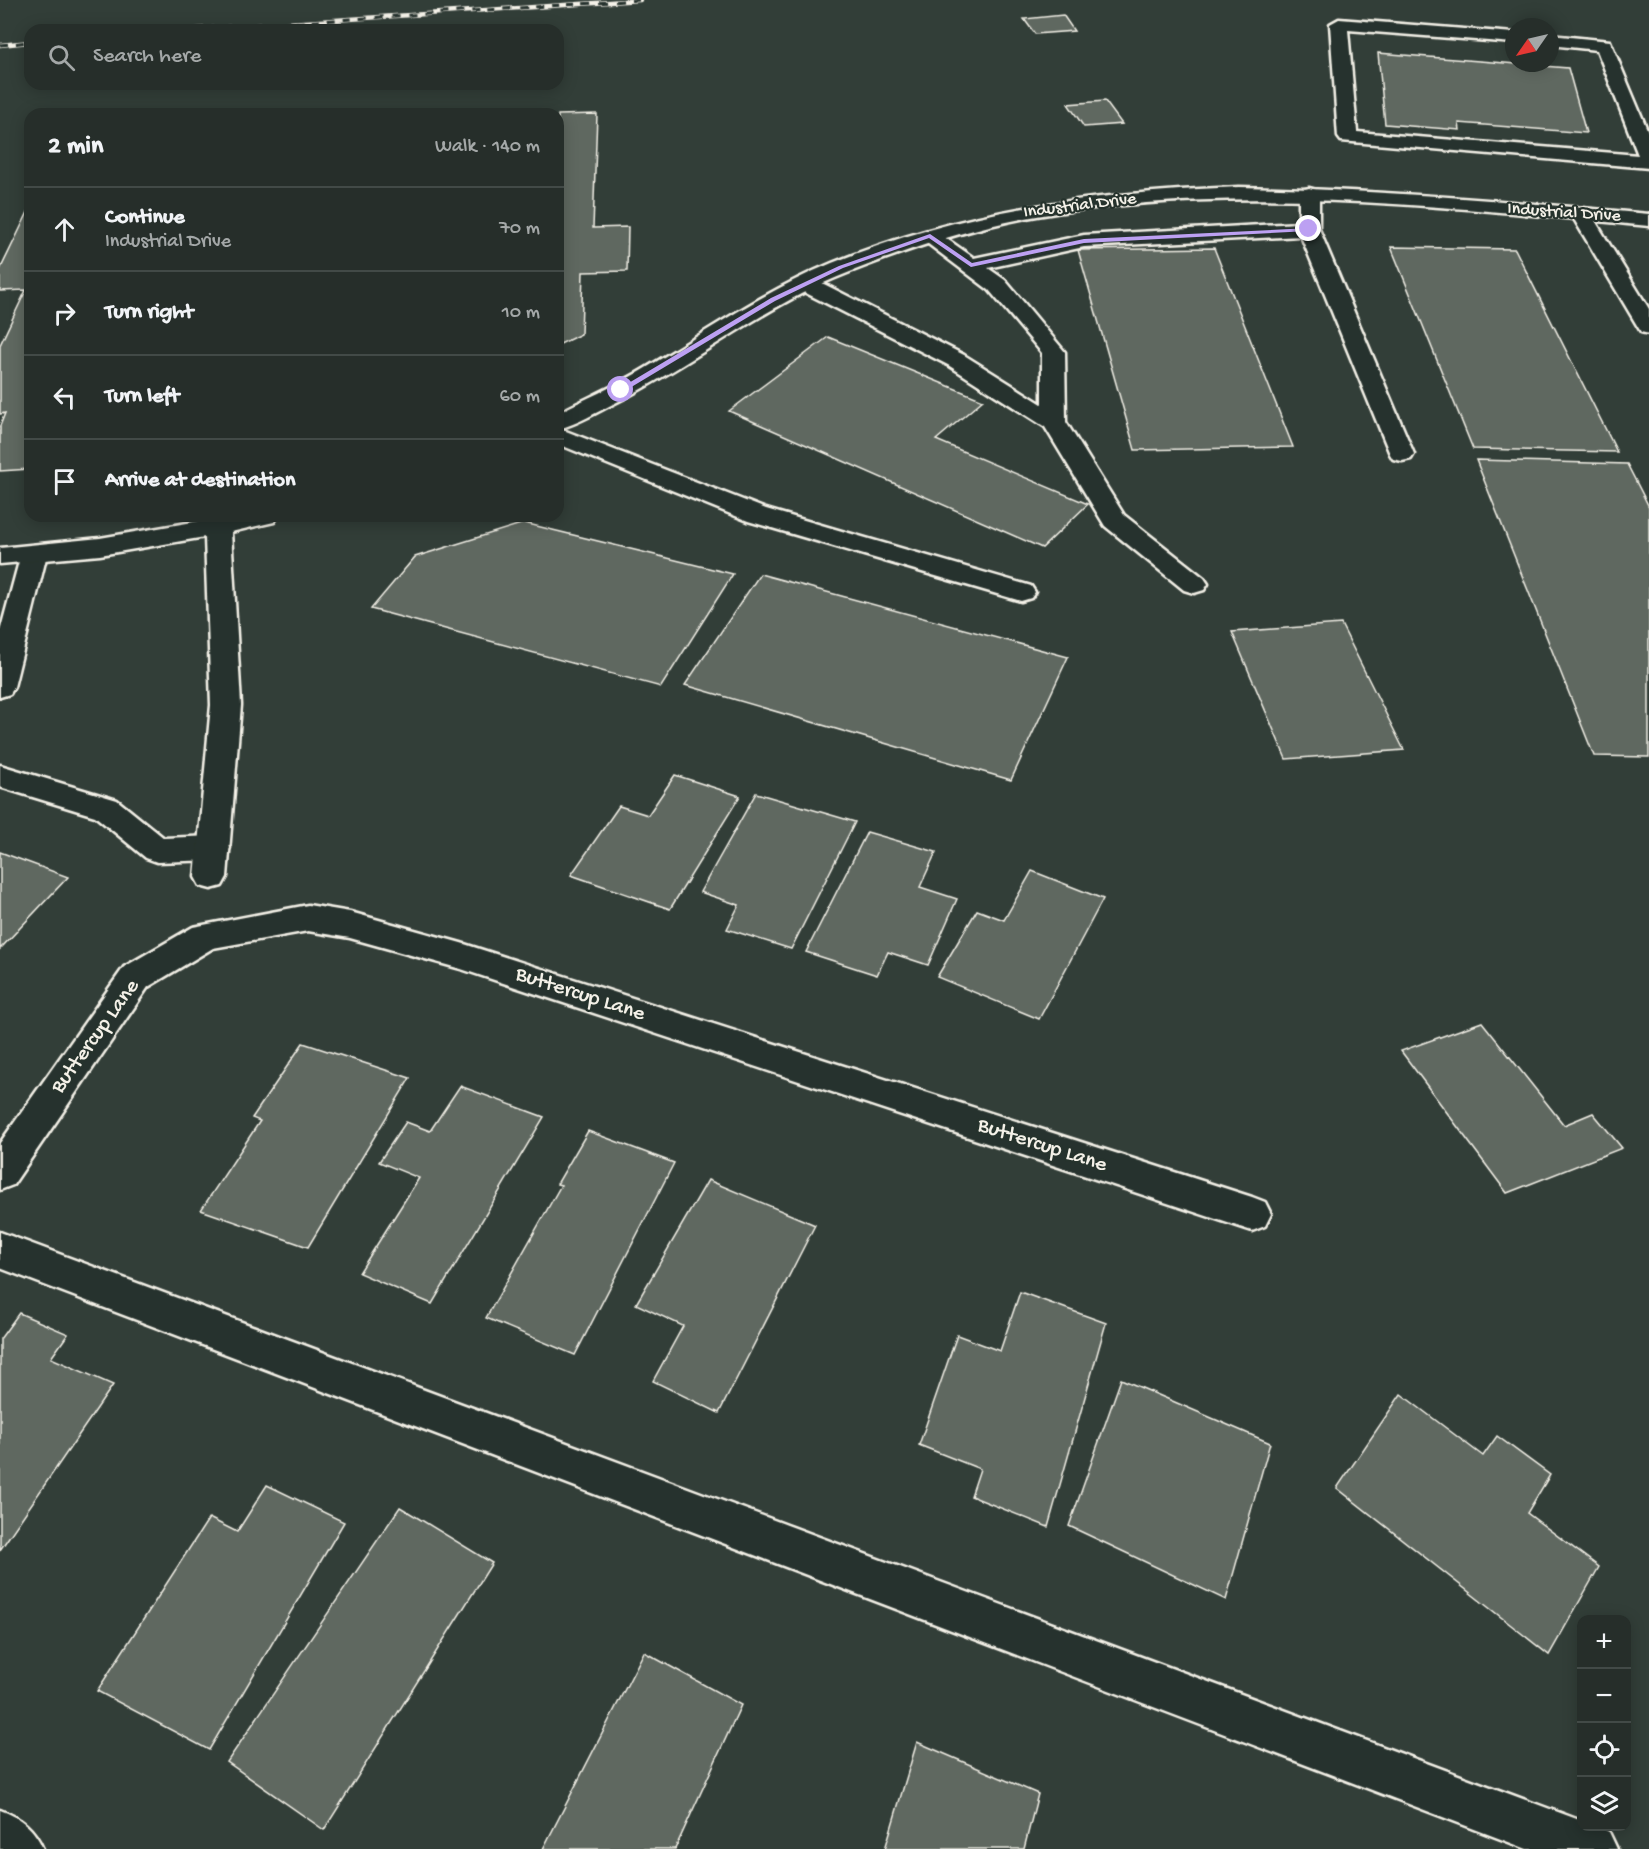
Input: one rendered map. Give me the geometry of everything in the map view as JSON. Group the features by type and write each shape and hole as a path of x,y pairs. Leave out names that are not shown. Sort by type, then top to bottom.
{"street":[{"path":"1505,37 1339,24 1348,137 1649,160 1604,45 1559,41"},
{"name":"Industrial Drive","path":"564,419 642,380 773,299 841,267 966,223 1028,211 1119,199 1239,193 1309,194 1649,220"},
{"path":"1309,194 1309,229 1402,454"},
{"path":"1581,214 1649,327"},
{"path":"971,266 1084,241 1309,229"},
{"path":"930,236 997,285 1054,352 1054,422"},
{"path":"806,284 956,360 1054,422 1114,520 1194,584"},
{"path":"564,437 757,515 1021,592"},
{"path":"0,556 34,554 239,522"},
{"path":"0,776 106,808 158,850 212,862 226,705 218,527"},
{"path":"0,687 34,554"},
{"name":"Buttercup Lane","path":"0,1173 136,977 205,936 308,918 350,925 461,956 1252,1214"},
{"path":"0,1250 1592,1849"},
{"path":"0,1834 18,1849"}],"building":[{"path":"1063,15 1074,31 1035,34 1024,19"},
{"path":"1378,53 1505,63 1505,72 1559,72 1559,67 1568,68 1586,133 1459,123 1460,130 1385,124"},
{"path":"1105,101 1122,124 1084,127 1068,104"},
{"path":"597,114 593,228 628,227 627,271 583,272 581,334 564,342 564,115"},
{"path":"24,220 24,290 0,291 0,270"},
{"path":"1391,247 1515,249 1617,452 1473,449"},
{"path":"1214,248 1293,447 1135,450 1078,250"},
{"path":"24,294 24,469 0,471 0,426 5,413 0,414 0,345"},
{"path":"828,337 983,400 936,440 1088,504 1042,548 729,411"},
{"path":"1476,460 1627,464 1649,507 1649,757 1594,756"},
{"path":"524,523 733,574 661,687 371,609 415,557"},
{"path":"760,574 1068,657 1011,780 685,685"},
{"path":"1341,624 1404,750 1286,759 1232,632"},
{"path":"675,775 740,796 670,909 571,875 619,806 648,815"},
{"path":"756,793 855,822 791,949 727,929 739,905 700,892"},
{"path":"867,832 936,852 920,887 957,899 928,965 888,952 877,975 806,952"},
{"path":"0,852 68,877 0,949"},
{"path":"1032,871 1103,899 1039,1019 937,977 977,910 1004,920"},
{"path":"1482,1022 1564,1125 1593,1113 1622,1148 1507,1193 1401,1051"},
{"path":"303,1043 410,1078 308,1247 201,1210 260,1121 252,1118"},
{"path":"460,1086 544,1117 432,1304 359,1273 419,1178 379,1162 406,1122 430,1131"},
{"path":"588,1131 674,1163 575,1355 486,1318 561,1185 557,1184"},
{"path":"708,1180 815,1225 719,1413 653,1381 683,1326 636,1304"},
{"path":"1020,1292 1106,1323 1048,1527 971,1496 980,1469 919,1445 957,1335 1000,1351"},
{"path":"19,1313 68,1334 51,1358 113,1385 0,1550 0,1339"},
{"path":"1121,1379 1270,1443 1226,1600 1069,1526"},
{"path":"1401,1394 1483,1456 1497,1436 1550,1475 1527,1513 1599,1567 1549,1655 1337,1488"},
{"path":"267,1485 344,1522 209,1750 97,1691 209,1518 237,1532"},
{"path":"400,1507 492,1563 324,1830 227,1762"},
{"path":"644,1652 741,1705 675,1849 543,1849"},
{"path":"917,1742 1038,1794 1024,1849 885,1849"}],"railway":[{"path":"275,24 640,0"},
{"path":"0,45 24,43"}],"route":[{"path":"621,390 642,380 773,299 841,267 930,236 971,266 1015,254 1084,241 1309,229"}]}
